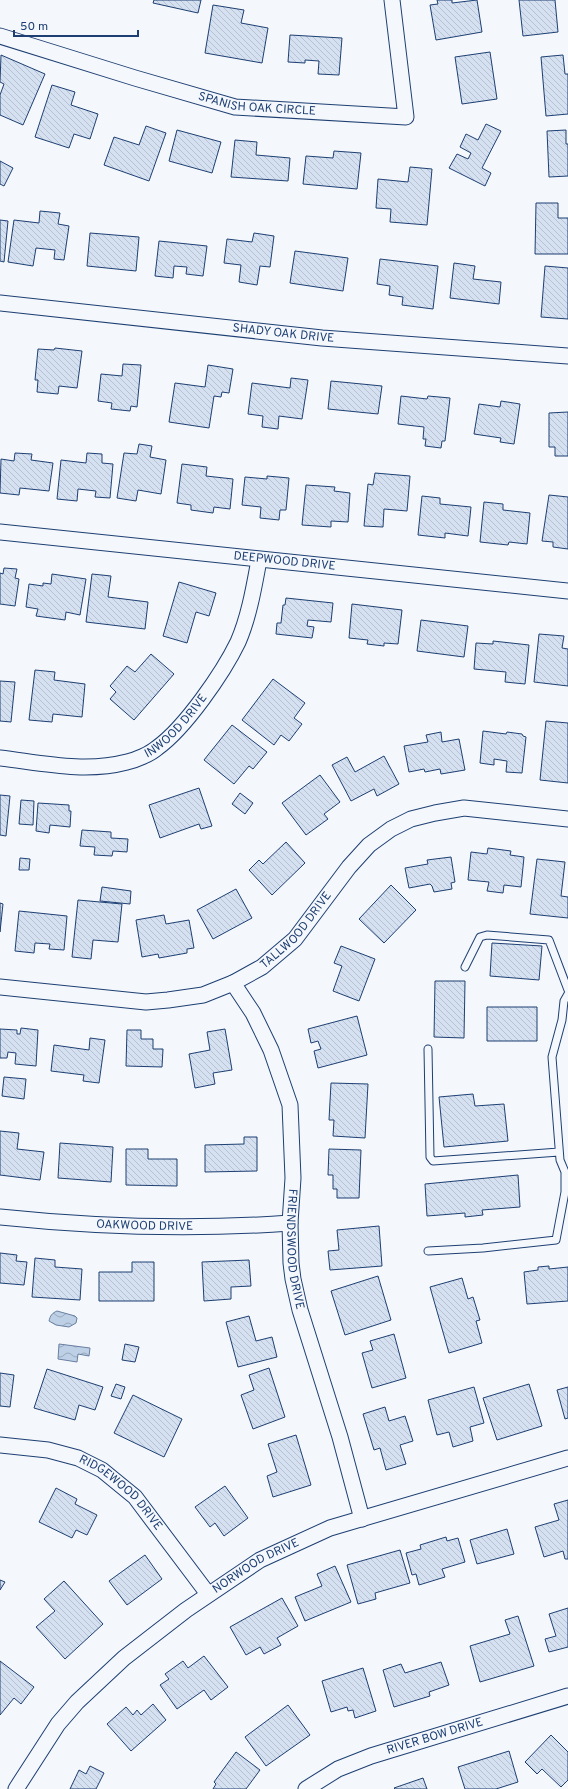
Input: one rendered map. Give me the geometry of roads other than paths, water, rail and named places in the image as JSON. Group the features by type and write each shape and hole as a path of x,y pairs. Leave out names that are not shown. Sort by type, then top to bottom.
{"street":[{"name":"SPANISH OAK CIRCLE","path":"0,36 235,107 406,117 392,0"},
{"name":"SHADY OAK DRIVE","path":"0,304 322,338 568,356"},
{"name":"DEEPWOOD DRIVE","path":"0,532 568,591"},
{"name":"INWOOD DRIVE","path":"0,758 72,767 97,766 128,762 157,749 176,731 226,665 238,641 253,596 259,560"},
{"name":"TALLWOOD DRIVE","path":"0,987 146,1002 203,995 233,983 262,967 295,939 349,867 369,845 392,829 411,819 464,808 568,819"},
{"name":"FRIENDSWOOD DRIVE","path":"233,983 253,1013 271,1050 290,1105 293,1178 290,1223 291,1263 300,1310 340,1437 362,1519"},
{"name":"OAKWOOD DRIVE","path":"0,1217 115,1226 242,1226 290,1223"},
{"name":"RIDGEWOOD DRIVE","path":"0,1445 48,1450 78,1458 102,1470 135,1497 208,1594"},
{"name":"NORWOOD DRIVE","path":"16,1789 58,1724 77,1702 124,1658 208,1594 245,1569 275,1553 330,1528 568,1458"},
{"name":"RIVER BOW DRIVE","path":"306,1789 338,1769 371,1756 568,1696"}],"lane":[{"path":"465,967 480,936 487,934 549,940 568,990"},
{"path":"428,1250 483,1248 556,1240 567,1192 567,1172 560,1160 552,1057 565,1020 568,994"},
{"path":"428,1049 430,1157 433,1161 559,1152"}],"water":[{"path":"57,1311 75,1316 77,1318 76,1323 69,1327 56,1325 49,1321 52,1315"},
{"path":"59,1344 90,1348 89,1356 78,1354 77,1362 58,1359"}]}
